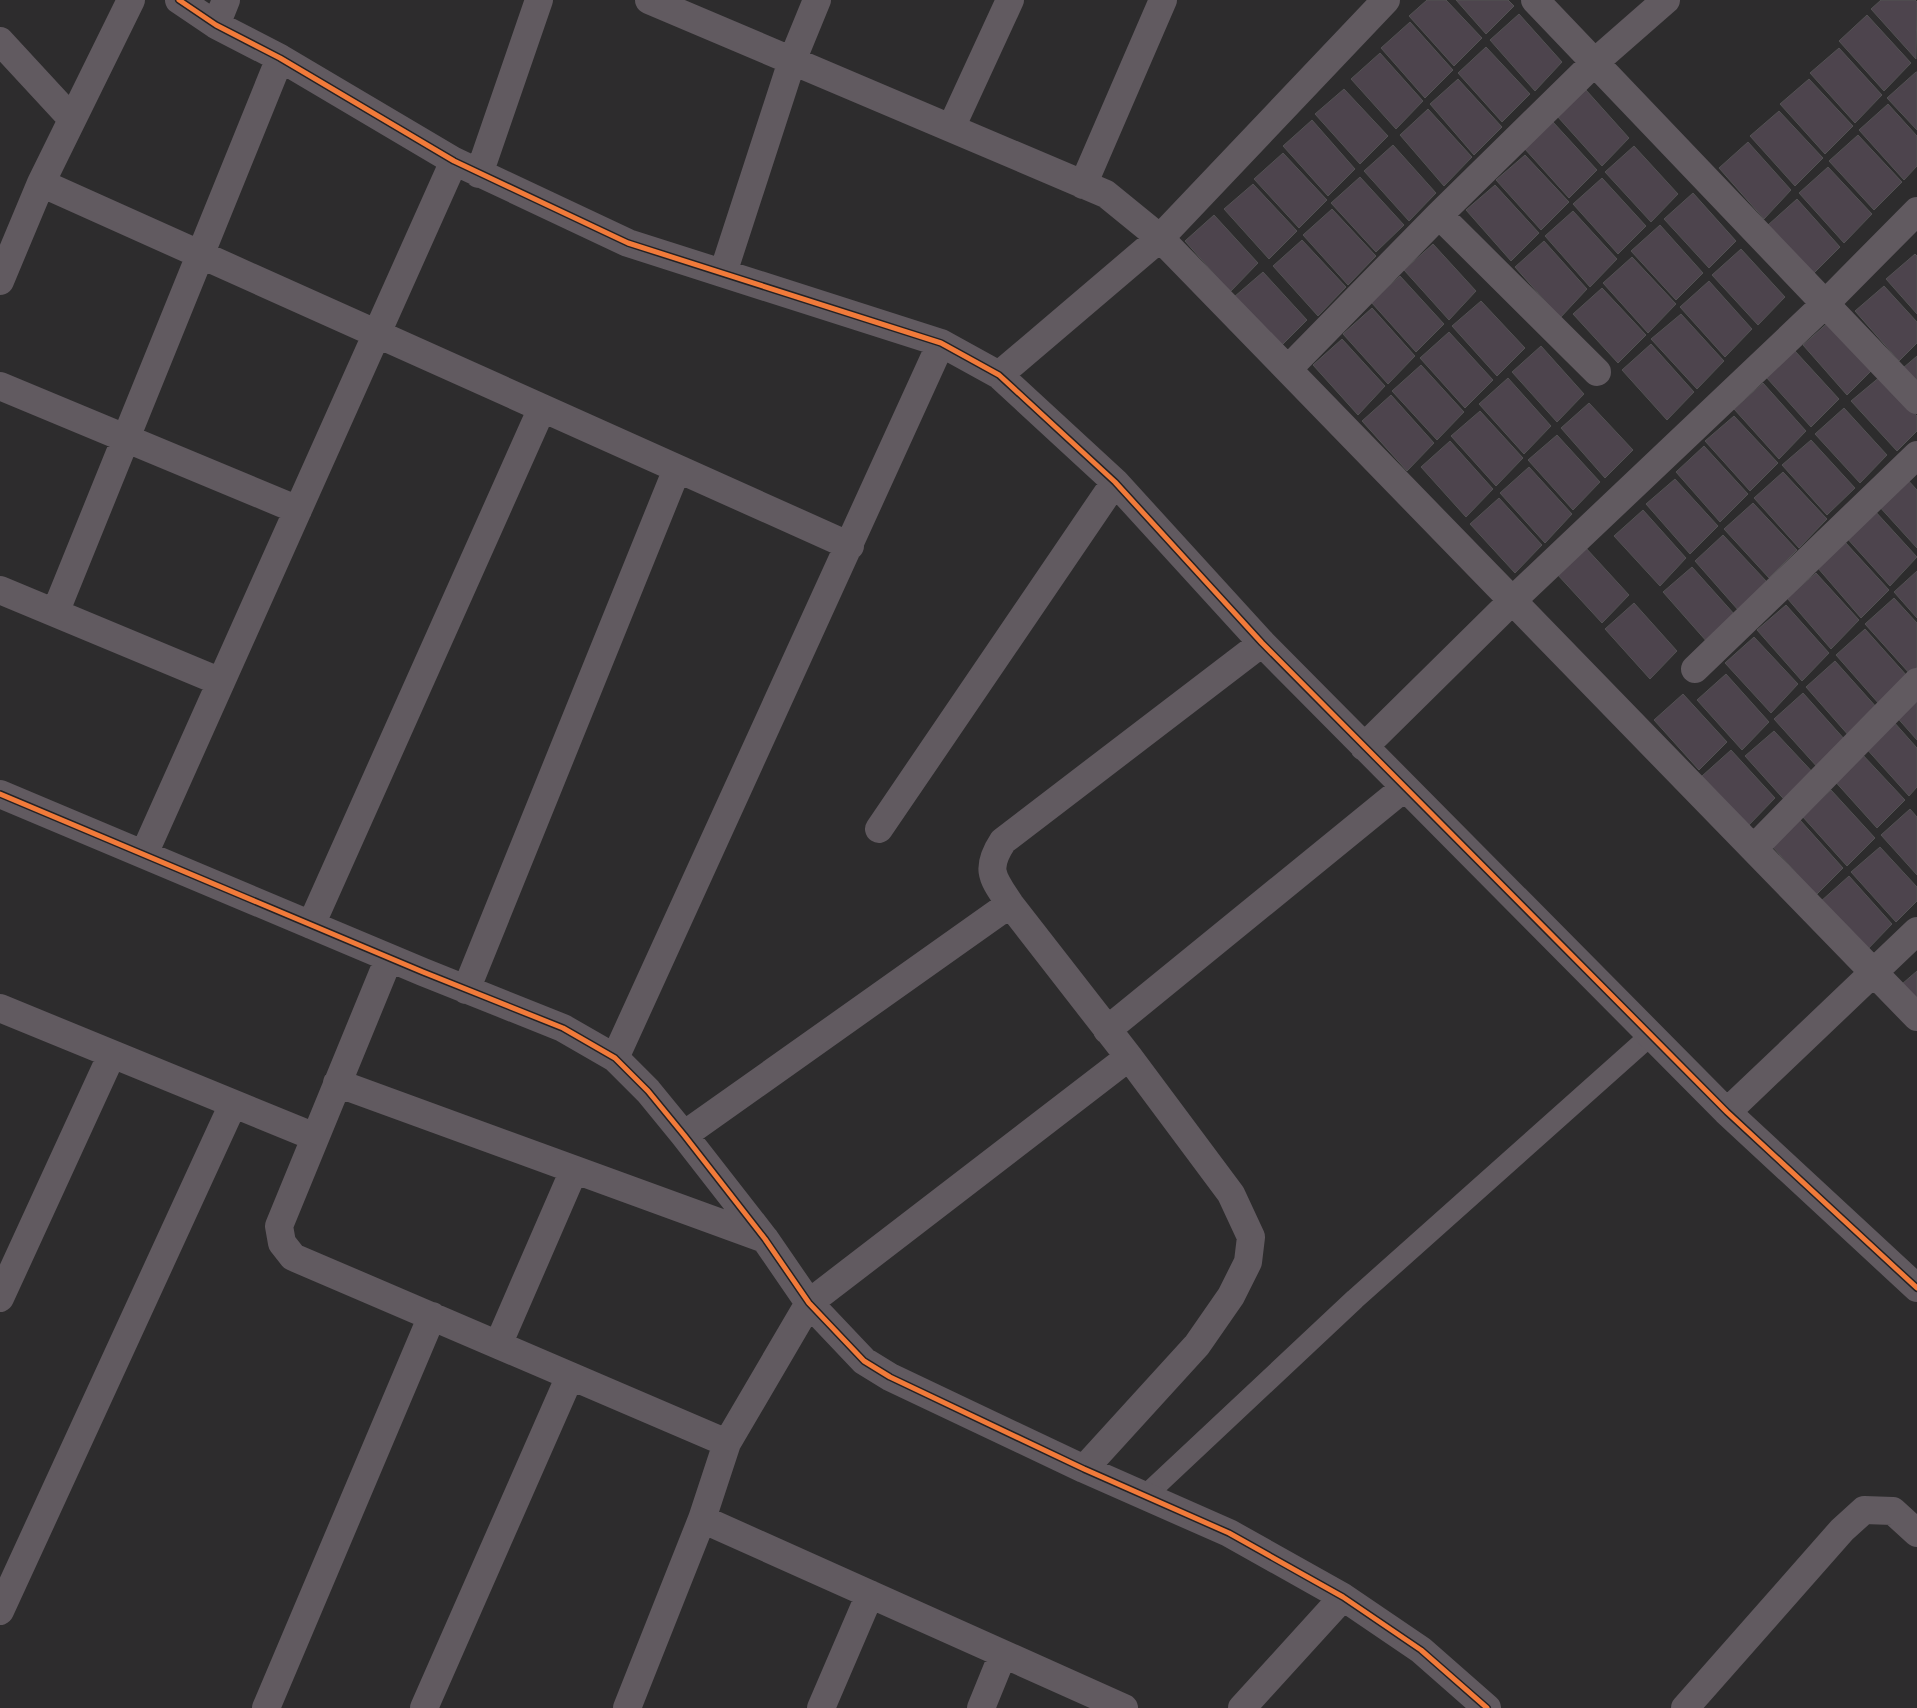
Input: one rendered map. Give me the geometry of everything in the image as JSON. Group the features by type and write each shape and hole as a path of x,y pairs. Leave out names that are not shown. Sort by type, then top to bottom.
{"street":[{"path":"0,281 41,182 131,0"},
{"path":"179,0 216,25 280,58 479,174 628,242 941,342 998,375 1115,482 1262,643 1727,1112 1917,1288"},
{"path":"216,25 226,0"},
{"path":"479,174 539,0"},
{"path":"649,0 1106,194 1160,238 1917,1016"},
{"path":"723,273 792,61 817,0"},
{"path":"951,128 1010,0"},
{"path":"1083,185 1163,0"},
{"path":"998,375 1160,238 1386,0"},
{"path":"1534,0 1917,400"},
{"path":"1288,369 1439,215 1594,63 1666,0"},
{"path":"0,41 72,119"},
{"path":"56,613 280,58"},
{"path":"144,854 454,161"},
{"path":"41,182 850,546"},
{"path":"1364,747 1513,600 1825,304 1917,211"},
{"path":"1439,215 1597,372"},
{"path":"615,1058 850,546 941,342"},
{"path":"0,386 298,510"},
{"path":"311,925 542,408"},
{"path":"1695,669 1917,455"},
{"path":"466,990 677,469"},
{"path":"879,830 1115,482"},
{"path":"0,590 221,682"},
{"path":"1084,1469 1197,1344 1232,1296 1248,1262 1251,1237 1231,1194 992,878 993,856 1003,841 1262,643"},
{"path":"1754,848 1917,682"},
{"path":"1107,1030 1404,788"},
{"path":"0,794 388,958 564,1028 615,1058 648,1091 684,1135 765,1239 808,1303 864,1361 890,1377 1084,1469 1229,1532 1343,1597 1421,1650 1487,1708"},
{"path":"684,1135 1010,904"},
{"path":"1727,1112 1917,931"},
{"path":"388,958 279,1226 282,1243 293,1257 727,1443"},
{"path":"0,1008 315,1137"},
{"path":"0,1298 112,1054"},
{"path":"627,1708 702,1519 727,1443 808,1303 1129,1057"},
{"path":"337,1083 765,1239"},
{"path":"0,1611 234,1104"},
{"path":"498,1345 574,1170"},
{"path":"266,1708 432,1316"},
{"path":"424,1708 570,1376"},
{"path":"1685,1708 1842,1530 1864,1510 1892,1511 1917,1533"},
{"path":"702,1519 1124,1708"},
{"path":"821,1708 870,1594"},
{"path":"1242,1708 1343,1597"},
{"path":"981,1708 1003,1654"}],"lane":[{"path":"1145,1496 1355,1299 1651,1035"}],"building":[{"path":"1427,0 1446,0 1482,38 1454,66 1409,16"},
{"path":"1456,0 1508,0 1514,6 1486,34"},
{"path":"1881,0 1915,0 1917,2 1916,59 1871,9"},
{"path":"1519,14 1562,62 1535,91 1490,40"},
{"path":"1867,15 1911,63 1884,91 1839,41"},
{"path":"1410,22 1453,70 1425,98 1381,48"},
{"path":"1486,47 1530,94 1502,122 1458,73"},
{"path":"1839,48 1882,95 1855,123 1810,73"},
{"path":"1380,53 1423,101 1396,129 1351,79"},
{"path":"1917,72 1917,130 1887,98"},
{"path":"1458,79 1502,127 1474,155 1430,104"},
{"path":"1809,79 1853,126 1825,154 1780,104"},
{"path":"1344,89 1388,136 1360,164 1315,114"},
{"path":"1586,90 1629,138 1602,166 1557,116"},
{"path":"1888,104 1917,136 1917,166 1904,180 1859,130"},
{"path":"1428,109 1472,157 1444,186 1400,135"},
{"path":"1779,111 1823,158 1795,186 1750,136"},
{"path":"1312,120 1355,169 1328,196 1283,146"},
{"path":"1553,122 1597,170 1569,198 1524,148"},
{"path":"1858,135 1902,182 1874,210 1829,161"},
{"path":"1748,142 1791,190 1764,219 1719,168"},
{"path":"1393,145 1436,193 1409,221 1364,171"},
{"path":"1634,146 1678,194 1651,222 1605,172"},
{"path":"1283,153 1327,200 1299,228 1254,179"},
{"path":"1525,155 1569,202 1541,230 1496,180"},
{"path":"1828,167 1872,214 1844,243 1799,193"},
{"path":"1360,177 1404,225 1376,252 1331,203"},
{"path":"1602,178 1646,226 1618,254 1573,204"},
{"path":"1253,184 1297,231 1269,259 1224,209"},
{"path":"1495,185 1539,233 1511,261 1466,210"},
{"path":"1693,193 1736,241 1709,268 1664,219"},
{"path":"1797,199 1840,247 1812,275 1768,225"},
{"path":"1332,209 1376,256 1348,285 1303,235"},
{"path":"1573,211 1617,259 1590,287 1545,236"},
{"path":"1214,215 1258,263 1230,292 1185,241"},
{"path":"1660,225 1703,273 1676,300 1631,251"},
{"path":"1302,240 1346,287 1318,316 1273,266"},
{"path":"1544,241 1587,289 1560,318 1515,267"},
{"path":"1433,244 1476,291 1449,320 1404,270"},
{"path":"1741,249 1785,297 1758,325 1712,275"},
{"path":"1915,254 1917,256 1917,314 1886,279"},
{"path":"1632,257 1676,304 1648,333 1603,283"},
{"path":"1263,272 1307,320 1279,348 1234,297"},
{"path":"1400,276 1444,324 1416,352 1371,302"},
{"path":"1709,281 1752,329 1725,357 1680,307"},
{"path":"1884,286 1917,322 1917,343 1899,361 1855,311"},
{"path":"1602,288 1646,335 1618,363 1573,314"},
{"path":"1481,301 1525,348 1497,376 1452,326"},
{"path":"1372,308 1415,356 1388,384 1343,334"},
{"path":"1681,314 1724,361 1697,389 1651,339"},
{"path":"1832,319 1875,367 1847,395 1803,345"},
{"path":"1449,332 1493,380 1465,408 1420,358"},
{"path":"1342,339 1385,386 1358,415 1313,365"},
{"path":"1651,344 1694,392 1667,420 1622,370"},
{"path":"1541,346 1584,394 1557,422 1512,372"},
{"path":"1795,351 1839,399 1811,427 1766,377"},
{"path":"1917,356 1917,383 1903,368"},
{"path":"1421,365 1464,412 1437,440 1392,391"},
{"path":"1881,376 1917,416 1917,431 1897,451 1851,401"},
{"path":"1508,378 1551,426 1524,454 1479,404"},
{"path":"1763,383 1806,431 1779,459 1734,409"},
{"path":"1391,395 1434,443 1407,471 1362,421"},
{"path":"1589,403 1633,450 1605,478 1561,428"},
{"path":"1844,408 1887,455 1860,483 1815,434"},
{"path":"1480,411 1523,458 1496,486 1451,436"},
{"path":"1734,416 1778,463 1750,491 1705,441"},
{"path":"1557,435 1600,482 1573,510 1528,460"},
{"path":"1811,440 1855,488 1827,515 1782,465"},
{"path":"1450,441 1493,489 1466,517 1421,467"},
{"path":"1704,446 1748,494 1720,522 1676,472"},
{"path":"1529,467 1572,514 1545,543 1500,493"},
{"path":"1783,472 1827,519 1799,548 1754,498"},
{"path":"1906,478 1917,490 1917,548 1877,504"},
{"path":"1675,479 1718,526 1690,554 1646,504"},
{"path":"1499,498 1542,545 1515,573 1470,524"},
{"path":"1753,503 1797,550 1769,578 1724,529"},
{"path":"1643,510 1686,558 1660,586 1614,536"},
{"path":"1874,510 1917,557 1890,586 1845,536"},
{"path":"1723,535 1767,582 1739,611 1695,561"},
{"path":"1845,542 1889,590 1861,618 1817,567"},
{"path":"1585,547 1629,595 1602,623 1556,573"},
{"path":"1692,567 1735,615 1708,643 1663,592"},
{"path":"1917,571 1917,618 1894,592"},
{"path":"1816,573 1859,620 1831,649 1787,598"},
{"path":"1894,598 1917,623 1917,667 1910,674 1865,624"},
{"path":"1634,603 1677,651 1650,679 1605,629"},
{"path":"1786,605 1829,653 1802,681 1757,630"},
{"path":"1865,629 1908,677 1880,705 1836,655"},
{"path":"1754,637 1798,684 1771,713 1725,663"},
{"path":"1835,661 1878,709 1850,737 1806,687"},
{"path":"1726,674 1769,722 1742,750 1697,700"},
{"path":"1803,693 1846,741 1819,769 1774,719"},
{"path":"1917,693 1917,740 1894,714"},
{"path":"1683,694 1727,742 1699,770 1654,720"},
{"path":"1893,721 1917,748 1917,787 1909,796 1864,746"},
{"path":"1774,731 1818,778 1790,806 1745,756"},
{"path":"1731,750 1775,798 1748,826 1702,776"},
{"path":"1861,753 1905,800 1877,828 1832,778"},
{"path":"1831,790 1875,838 1847,866 1802,816"},
{"path":"1910,809 1917,817 1917,875 1881,835"},
{"path":"1800,820 1843,868 1816,895 1771,845"},
{"path":"1880,847 1917,887 1917,901 1896,922 1851,872"},
{"path":"1849,876 1892,924 1865,952 1820,902"},
{"path":"1917,971 1917,1001 1902,984"}],"cycle path":[{"path":"179,0 216,25 280,58 454,161 628,243 941,343 999,375 1115,482 1262,643 1727,1112 1917,1288"},
{"path":"0,794 423,972 563,1028 615,1058 648,1091 684,1135 765,1239 809,1303 864,1361 890,1377 1084,1469 1229,1533 1343,1597 1421,1650 1487,1708"}]}
